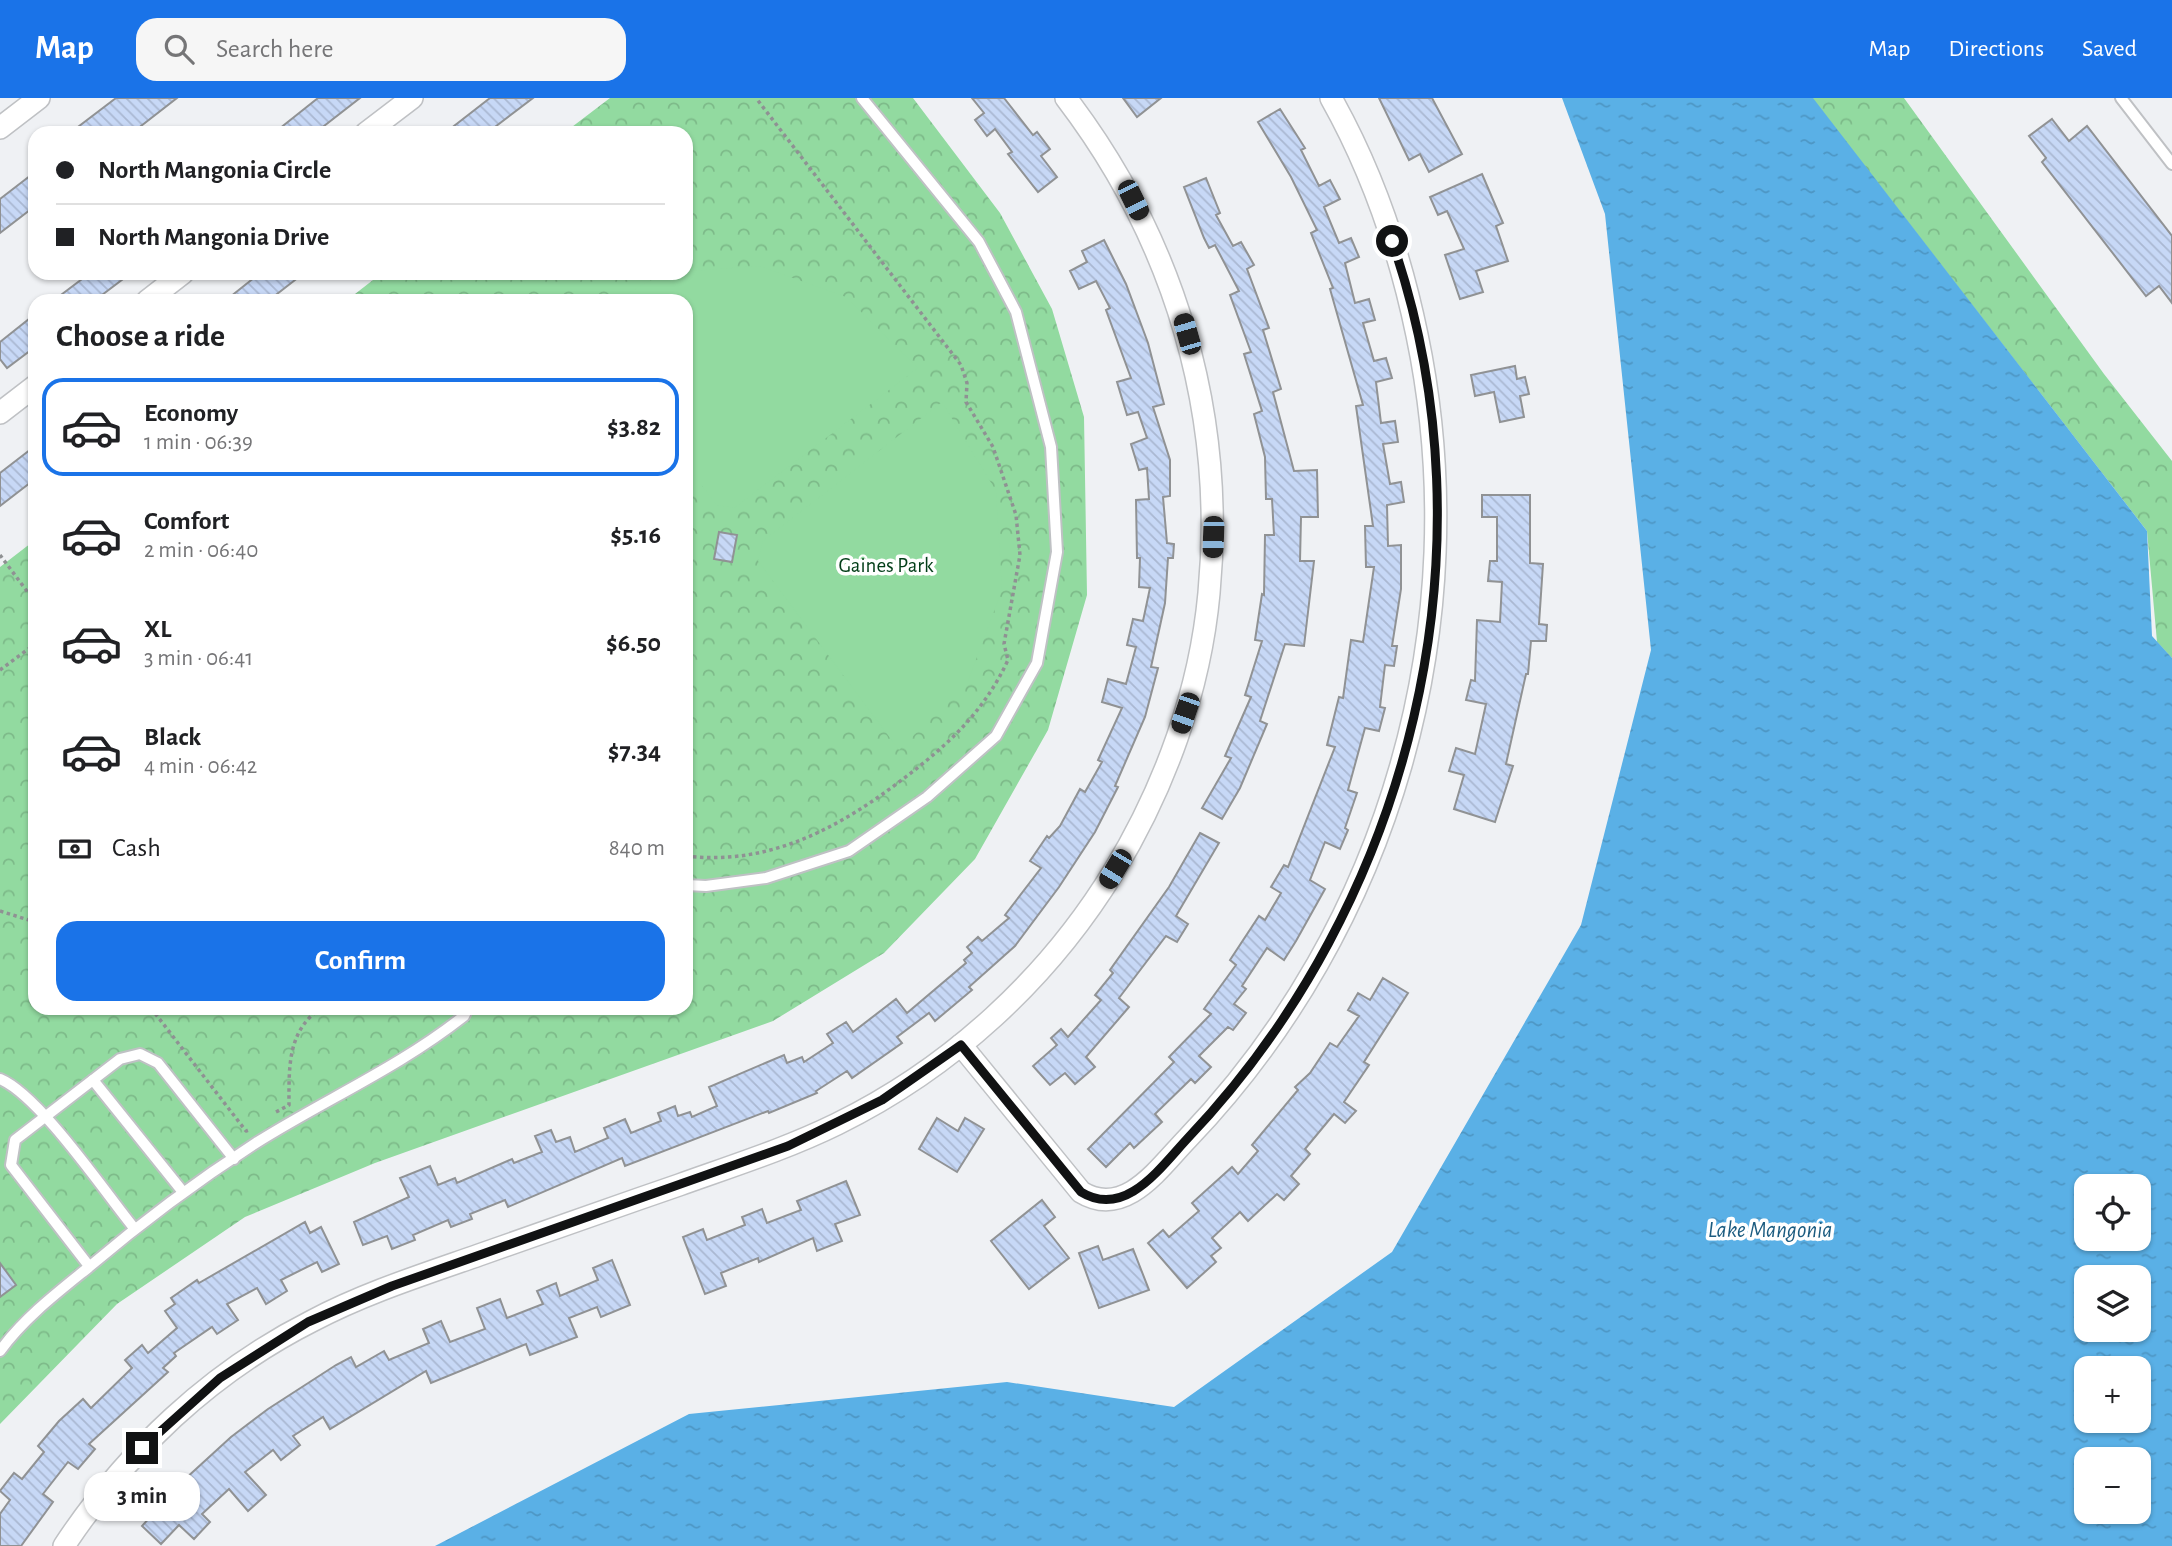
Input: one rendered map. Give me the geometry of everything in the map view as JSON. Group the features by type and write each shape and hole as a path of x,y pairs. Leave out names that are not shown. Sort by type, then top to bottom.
{"street":[{"path":"0,128 39,98"},
{"path":"375,126 412,98"},
{"path":"64,1546 107,1487 179,1411 220,1378 308,1322 392,1286 788,1146 882,1100 961,1045 1036,975 1101,892 1129,847 1168,763 1185,713 1207,609 1213,544 1211,464 1205,412 1191,347 1156,247 1106,154 1066,98"},
{"path":"961,1045 1081,1192 1105,1202 1129,1195 1214,1111 1262,1051 1328,948 1379,837 1414,720 1426,660 1436,554 1436,493 1424,371 1410,304 1379,202 1331,98"},
{"path":"156,294 174,280"},
{"path":"0,413 28,391"}],"lane":[{"path":"693,885 706,886 766,878 849,851 927,797 996,736 1037,663 1057,552 1051,460 1016,312 979,242 862,98"},
{"path":"2121,98 2172,164"},
{"path":"0,1350 11,1336 89,1266 183,1192 234,1158 402,1062 464,1015"},
{"path":"89,1266 11,1165 15,1140 120,1059 140,1054 158,1063 234,1158"},
{"path":"0,1079 17,1086 45,1117 134,1228"},
{"path":"93,1080 183,1192"}],"path":[{"path":"693,856 749,855 819,835 877,799 948,743 976,715 1008,660 1004,644 1020,555 1010,489 993,447 966,402 967,383 961,365 756,98"},
{"path":"0,555 28,593"},
{"path":"0,670 28,649"},
{"path":"0,911 28,920"},
{"path":"156,1015 246,1131 257,1125"},
{"path":"268,1118 289,1105 288,1064 297,1035 315,1015"}],"green space":[{"name":"Gaines Park","path":"610,98 913,98 1000,213 1052,309 1084,417 1087,595 1048,730 975,859 884,953 773,1021 375,1163 245,1217 117,1304 0,1424 0,567 28,545 28,1015 693,1015 693,294 355,294 373,280 693,280 693,126 573,126"},
{"path":"1812,98 1904,98 2104,374 2172,461 2172,658 2157,642 2147,531"},
{"path":"759,266 846,297 918,368 734,508 717,505 693,474 693,294 626,294 652,280 693,280 693,271"},
{"path":"942,402 996,491 1002,590 968,681 899,750 758,561 763,541"}],"water":[{"name":"Lake Mangonia","path":"1562,98 1813,98 2147,531 2152,636 2172,658 2172,1546 435,1546 689,1414 1007,1382 1174,1407 1392,1252 1581,925 1651,650 1605,214"}],"building":[{"path":"116,98 177,98 141,126 79,126"},
{"path":"318,98 360,98 324,126 283,126"},
{"path":"490,98 533,98 496,126 454,126"},
{"path":"972,98 1004,98 1033,135 1037,132 1050,149 1041,156 1057,177 1038,192 1008,154 1012,152 995,129 987,136 975,120 984,113"},
{"path":"1123,98 1161,98 1137,117"},
{"path":"1379,98 1432,98 1462,154 1429,172 1420,154 1409,160"},
{"path":"1280,109 1305,148 1301,150 1319,186 1330,180 1340,199 1324,207 1339,243 1351,238 1359,257 1345,263 1355,303 1369,299 1375,320 1363,323 1374,361 1386,358 1392,378 1376,382 1381,423 1395,421 1398,442 1383,444 1390,484 1401,482 1404,502 1387,505 1388,546 1401,545 1401,589 1392,646 1397,646 1394,666 1385,665 1380,707 1385,708 1379,731 1365,728 1348,790 1357,793 1345,828 1348,830 1340,849 1325,842 1310,880 1325,889 1296,941 1284,960 1267,948 1242,986 1246,989 1234,1004 1246,1013 1233,1030 1228,1027 1199,1056 1211,1067 1195,1083 1191,1079 1155,1114 1162,1122 1134,1148 1130,1143 1106,1167 1088,1149 1174,1062 1169,1057 1211,1014 1204,1009 1236,965 1230,960 1259,916 1265,920 1281,893 1271,887 1284,865 1288,867 1335,747 1327,745 1339,697 1343,698 1351,640 1363,642 1374,567 1366,567 1365,526 1373,526 1356,406 1363,405 1330,289 1333,288 1311,233 1317,230 1291,177 1258,122"},
{"path":"2052,119 2069,141 2087,126 2172,236 2172,303 2159,286 2146,296 2042,162 2046,158 2029,136"},
{"path":"1482,174 1503,223 1496,226 1508,261 1476,271 1483,292 1460,299 1445,255 1464,249 1447,211 1438,215 1430,197"},
{"path":"28,177 28,211 0,233 0,199"},
{"path":"1206,178 1220,213 1216,215 1233,246 1241,242 1254,265 1247,269 1269,328 1263,330 1281,389 1273,392 1294,471 1317,470 1318,517 1301,517 1300,561 1314,561 1304,646 1285,644 1260,721 1267,724 1240,788 1222,819 1202,808 1231,758 1225,756 1251,697 1245,695 1262,641 1255,640 1262,594 1264,595 1265,535 1274,535 1272,499 1266,499 1265,457 1254,414 1262,411 1244,354 1251,352 1230,295 1239,291 1215,245 1209,248 1184,187"},
{"path":"1104,240 1126,284 1148,343 1164,404 1153,407 1170,460 1170,496 1163,497 1167,543 1174,544 1173,558 1168,558 1165,603 1151,667 1158,668 1145,717 1115,786 1118,787 1095,832 1059,887 1015,946 969,987 972,990 935,1021 929,1013 897,1037 902,1043 852,1078 847,1071 816,1091 817,1093 769,1113 768,1111 625,1166 622,1158 508,1207 505,1200 470,1214 472,1219 451,1227 448,1220 413,1235 415,1240 392,1249 387,1236 363,1245 354,1222 409,1197 400,1178 430,1166 438,1185 455,1178 457,1183 512,1159 514,1163 542,1152 535,1136 551,1130 556,1142 570,1137 575,1152 608,1138 604,1128 625,1119 631,1133 661,1121 658,1113 675,1106 678,1116 690,1112 692,1117 717,1106 709,1087 784,1055 787,1063 802,1057 804,1062 833,1043 827,1034 846,1022 853,1032 896,999 907,1013 966,963 964,960 972,953 967,947 978,937 982,941 1009,918 1005,915 1041,868 1030,861 1047,836 1049,838 1060,826 1080,789 1085,792 1102,762 1098,760 1122,708 1102,702 1108,679 1126,684 1136,647 1127,645 1133,619 1143,621 1150,588 1139,587 1140,558 1137,558 1136,500 1149,499 1147,468 1139,470 1131,444 1147,438 1138,412 1127,415 1117,382 1131,378 1106,310 1110,308 1096,281 1079,289 1070,271 1087,262 1082,251"},
{"path":"81,280 122,280 103,294 62,294"},
{"path":"251,280 295,280 277,294 234,294"},
{"path":"28,320 28,352 7,368 0,359 0,342"},
{"path":"1515,366 1517,379 1525,377 1529,394 1520,396 1524,417 1500,422 1494,392 1475,396 1471,375"},
{"path":"28,451 28,484 0,506 0,473"},
{"path":"1482,495 1530,495 1530,563 1543,564 1539,624 1547,625 1546,641 1531,641 1528,674 1506,764 1513,766 1495,822 1454,809 1464,775 1449,771 1456,748 1475,754 1486,704 1466,700 1471,680 1475,681 1477,620 1500,622 1502,582 1488,581 1490,561 1497,561 1497,517 1482,517"},
{"path":"719,532 737,535 732,562 714,559"},
{"path":"1200,833 1219,843 1176,916 1188,924 1177,942 1166,936 1119,998 1129,1007 1086,1057 1095,1067 1075,1084 1065,1073 1050,1085 1033,1066 1057,1045 1051,1038 1061,1029 1068,1037 1101,1000 1095,995 1113,973 1110,970 1169,887"},
{"path":"1383,978 1408,993 1364,1062 1369,1065 1344,1102 1356,1111 1345,1123 1334,1114 1305,1149 1310,1154 1291,1176 1299,1184 1284,1200 1277,1194 1248,1221 1240,1212 1212,1238 1221,1248 1211,1256 1216,1262 1187,1288 1148,1243 1163,1230 1169,1237 1199,1211 1192,1203 1232,1167 1238,1174 1258,1151 1252,1145 1298,1090 1295,1087 1310,1073 1330,1043 1337,1047 1359,1016 1348,1010 1358,993 1370,1000"},
{"path":"937,1118 958,1131 965,1118 984,1129 957,1172 919,1149"},
{"path":"846,1181 860,1215 835,1224 842,1241 817,1251 813,1238 759,1262 758,1258 721,1273 726,1286 705,1294 683,1237 703,1229 707,1240 745,1225 742,1217 762,1209 767,1223 801,1210 797,1201"},
{"path":"1042,1200 1055,1217 1044,1226 1069,1258 1029,1289 991,1241"},
{"path":"305,1222 310,1233 321,1227 339,1264 322,1272 317,1262 281,1280 287,1291 266,1304 257,1288 227,1304 238,1320 217,1334 212,1327 174,1353 176,1356 163,1368 168,1372 89,1444 95,1449 78,1469 68,1462 43,1494 53,1502 21,1546 0,1546 0,1514 10,1500 0,1491 14,1473 22,1479 44,1452 38,1446 59,1421 83,1399 91,1408 132,1368 125,1360 142,1345 148,1353 177,1328 165,1311 175,1304 171,1298 197,1280 199,1283"},
{"path":"1098,1246 1103,1260 1133,1249 1149,1290 1099,1308 1079,1253"},
{"path":"612,1260 630,1305 601,1317 597,1307 569,1318 577,1337 530,1355 526,1344 431,1383 426,1371 330,1429 323,1417 293,1436 300,1445 281,1460 273,1450 245,1472 266,1495 248,1511 229,1489 202,1514 210,1522 194,1539 179,1525 161,1544 142,1526 184,1480 231,1437 268,1409 336,1365 351,1357 356,1367 384,1351 389,1360 429,1343 423,1329 441,1321 450,1342 485,1329 477,1308 500,1299 507,1318 543,1304 537,1291 556,1283 560,1296 598,1280 593,1268"},
{"path":"0,1263 16,1285 0,1297"}],"route":[{"path":"142,1448 179,1411 220,1378 308,1322 392,1286 788,1146 836,1125 882,1100 961,1045 1081,1192 1092,1199 1105,1202 1129,1195 1162,1166 1214,1111 1262,1051 1328,948 1379,837 1414,720 1432,615 1436,493 1424,371 1410,304 1392,241"}]}
